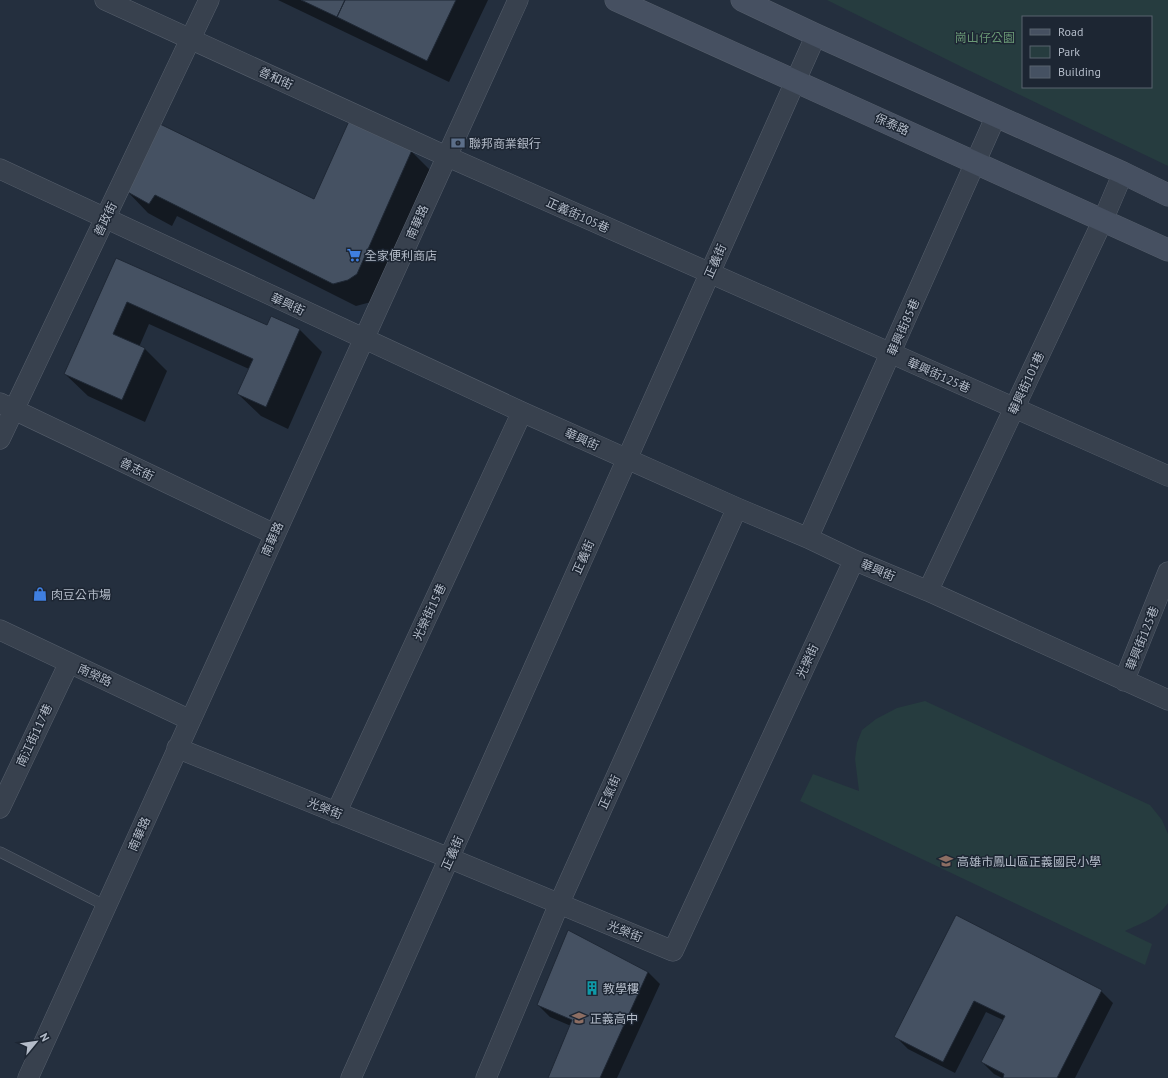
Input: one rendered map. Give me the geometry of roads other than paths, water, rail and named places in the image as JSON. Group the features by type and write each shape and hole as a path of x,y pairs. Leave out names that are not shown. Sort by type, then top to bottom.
{"street":[{"name":"善和街","path":"105,0 446,156"},
{"name":"善政街","path":"0,439 7,406 105,219 209,0"},
{"name":"南華路","path":"28,1078 518,0"},
{"name":"保泰路","path":"616,0 796,80 1168,250"},
{"path":"742,0 816,35 1123,173 1168,195"},
{"name":"正義街","path":"351,1078 816,35"},
{"name":"華興街85巷","path":"808,538 996,116"},
{"name":"正義街105巷","path":"446,156 710,273"},
{"name":"華興街","path":"0,169 522,412 808,538 854,560 928,591 1168,700"},
{"name":"華興街101巷","path":"928,591 1103,220 1123,173"},
{"name":"華興街125巷","path":"710,273 1168,476"},
{"name":"善志街","path":"7,406 274,534"},
{"name":"光榮街15巷","path":"336,813 522,412"},
{"name":"正氣街","path":"486,1078 559,904 737,508"},
{"name":"光榮街","path":"177,748 449,858 673,951 854,560"},
{"name":"華興街125巷","path":"1124,681 1168,572"},
{"name":"南榮路","path":"1,633 190,720"},
{"name":"南江街117巷","path":"0,808 69,663"}],"lane":[{"path":"0,852 106,906"}],"place":[{"name":"聯邦商業銀行","path":"458,143"},
{"name":"全家便利商店","path":"354,255"},
{"name":"肉豆公市場","path":"40,594"},
{"name":"高雄市鳳山區正義國民小學","path":"946,861"},
{"name":"教學樓","path":"592,988"},
{"name":"正義高中","path":"579,1018"}],"park label":[{"name":"崗山仔公園","path":"985,37"}]}
